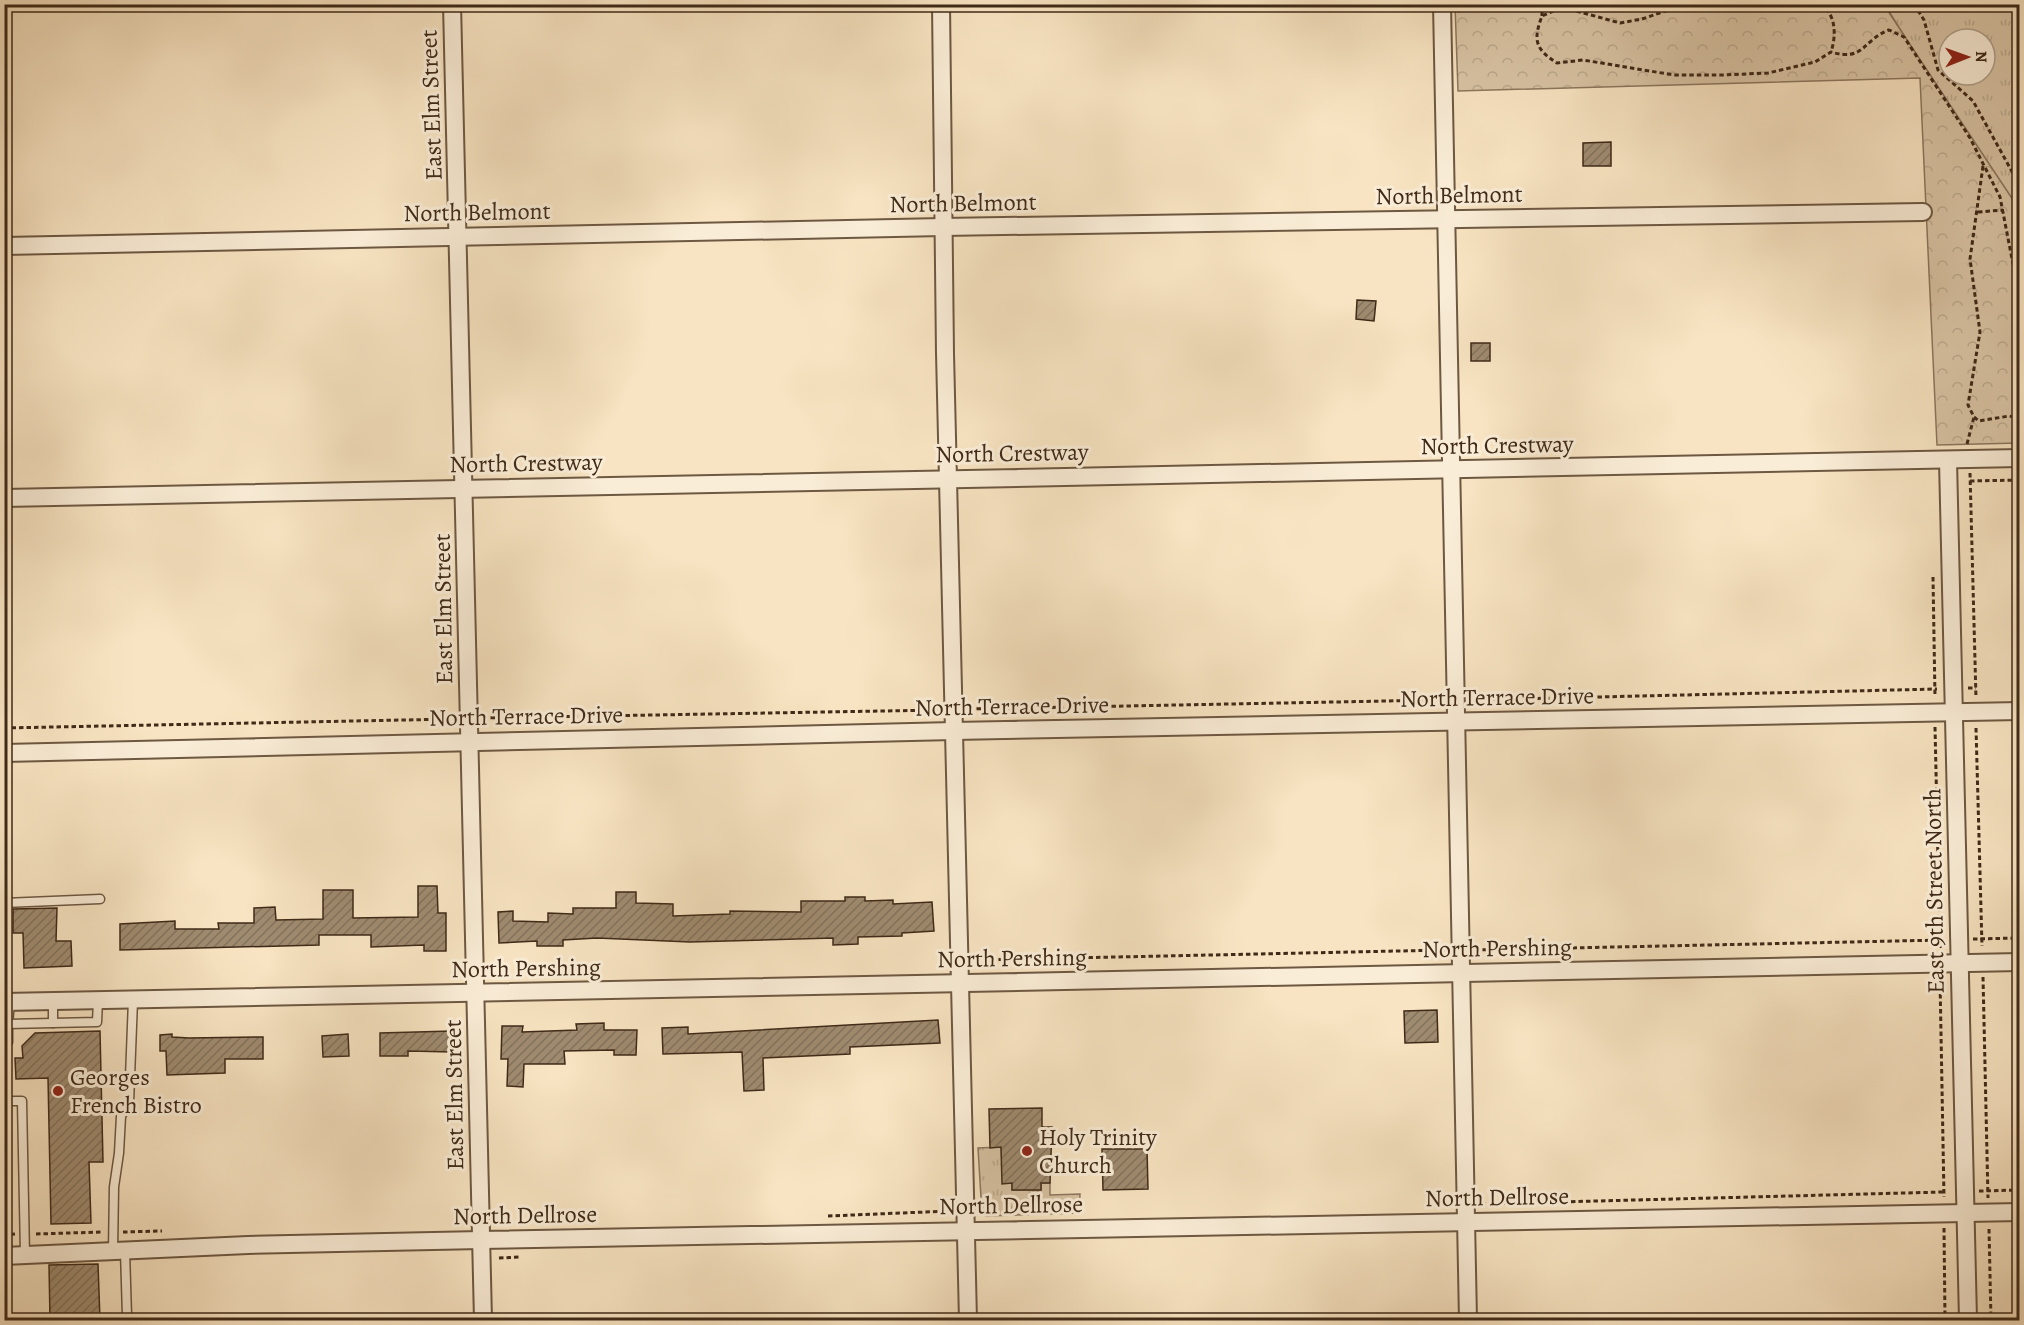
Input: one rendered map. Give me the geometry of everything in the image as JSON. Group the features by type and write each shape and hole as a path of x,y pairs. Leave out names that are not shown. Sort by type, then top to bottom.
{"street":[{"name":"East Elm Street","path":"452,4 483,1320"},
{"path":"940,4 948,478 968,1320"},
{"path":"1442,8 1468,1320"},
{"name":"North Belmont","path":"4,246 943,227 1923,212"},
{"name":"North Crestway","path":"4,498 948,478 1960,464 2019,458"},
{"name":"East 9th Street North","path":"1960,464 1953,712 1968,1320"},
{"name":"North Terrace Drive","path":"4,753 470,741 2019,711"},
{"name":"North Pershing","path":"7,1002 2019,962"},
{"name":"North Dellrose","path":"4,1256 481,1240 2019,1212"}],"lane":[{"path":"4,903 100,899"},
{"path":"8,1024 97,1022 98,1000"},
{"path":"124,1320 127,1316 114,1187 121,1116 129,1103 133,1000"},
{"path":"53,1001 53,1023"},
{"path":"4,1042 8,1042 7,1002"},
{"path":"4,1101 22,1101 25,1255"}],"path":[{"path":"1442,8 1472,9 1482,4"},
{"path":"1542,4 1542,16 1536,34 1541,53 1557,63 1583,60 1674,75 1768,73 1815,62 1831,52 1836,36 1831,19 1825,7 1820,4"},
{"path":"1557,4 1620,23 1642,19 1686,4"},
{"path":"1914,4 1924,20 1938,70 1973,101 2019,186"},
{"path":"1542,16 1562,7"},
{"path":"1831,52 1847,57 1860,53 1871,40 1889,30 1904,37 1960,122 2000,197 2013,264 2019,280"},
{"path":"1984,164 1970,259 1980,332 1968,405 1974,417 1979,421 2009,416 2019,418"},
{"path":"1978,212 2003,210"},
{"path":"1974,417 1960,464 1970,481 1991,1320"},
{"path":"1970,481 2019,480"},
{"path":"1933,576 1945,1320"},
{"path":"4,728 1976,688"},
{"path":"976,960 2019,938"},
{"path":"1478,1204 2019,1190"}],"green space":[{"path":"1455,5 1884,5 2019,209 2019,443 1937,445 1920,78 1458,91"},
{"path":"1885,5 2019,5 2019,209 1931,79"},
{"path":"1001,1147 1003,1183 1012,1183 1012,1190 1041,1190 1041,1183 1050,1183 1050,1195 1080,1194 1079,1213 986,1216 982,1214 978,1148"}],"building":[{"path":"1611,142 1611,166 1583,166 1583,143"},
{"path":"1357,300 1376,301 1374,321 1356,319"},
{"path":"1471,343 1490,343 1490,361 1471,361"},
{"path":"418,886 437,886 438,913 446,913 446,951 424,951 424,945 371,947 371,935 319,935 319,945 120,950 120,924 175,921 175,929 219,929 218,923 254,923 254,908 275,907 276,920 323,919 323,890 353,890 353,918 418,917"},
{"path":"616,892 636,892 636,903 673,904 673,916 730,914 730,911 801,912 801,901 845,901 845,897 865,897 865,901 893,900 893,904 932,902 934,931 902,933 902,936 858,937 858,944 833,945 833,938 690,942 597,938 563,940 563,946 537,946 537,941 499,943 498,912 513,911 513,921 548,922 548,913 573,914 573,908 616,908"},
{"path":"57,908 56,941 71,941 72,966 24,968 23,933 13,933 13,909"},
{"path":"1437,1010 1438,1042 1405,1043 1404,1011"},
{"path":"938,1020 940,1043 850,1047 850,1054 763,1058 764,1090 744,1091 742,1052 663,1054 662,1028 688,1027 688,1034"},
{"path":"604,1023 604,1030 637,1030 636,1055 614,1055 614,1050 564,1051 565,1064 524,1064 523,1087 507,1086 508,1059 501,1059 502,1026 523,1026 522,1032 577,1030 576,1024"},
{"path":"100,1031 103,1162 89,1162 91,1223 51,1224 48,1078 16,1079 15,1058 23,1058 22,1046 35,1033"},
{"path":"452,1031 452,1052 408,1051 408,1056 380,1056 380,1033"},
{"path":"172,1034 172,1037 189,1038 263,1037 263,1059 225,1059 225,1073 167,1075 166,1051 160,1051 160,1035"},
{"path":"348,1034 349,1056 323,1057 322,1036"},
{"name":"Holy Trinity Church","path":"1042,1108 1042,1127 1052,1127 1050,1183 1041,1183 1041,1190 1012,1190 1012,1183 1002,1184 1001,1147 990,1148 989,1109"},
{"path":"1102,1149 1147,1149 1148,1189 1103,1190"},
{"path":"98,1264 100,1320 50,1320 49,1265"}],"place":[{"name":"Georges French Bistro","path":"58,1091"},
{"name":"Holy Trinity Church","path":"1027,1151"}]}
